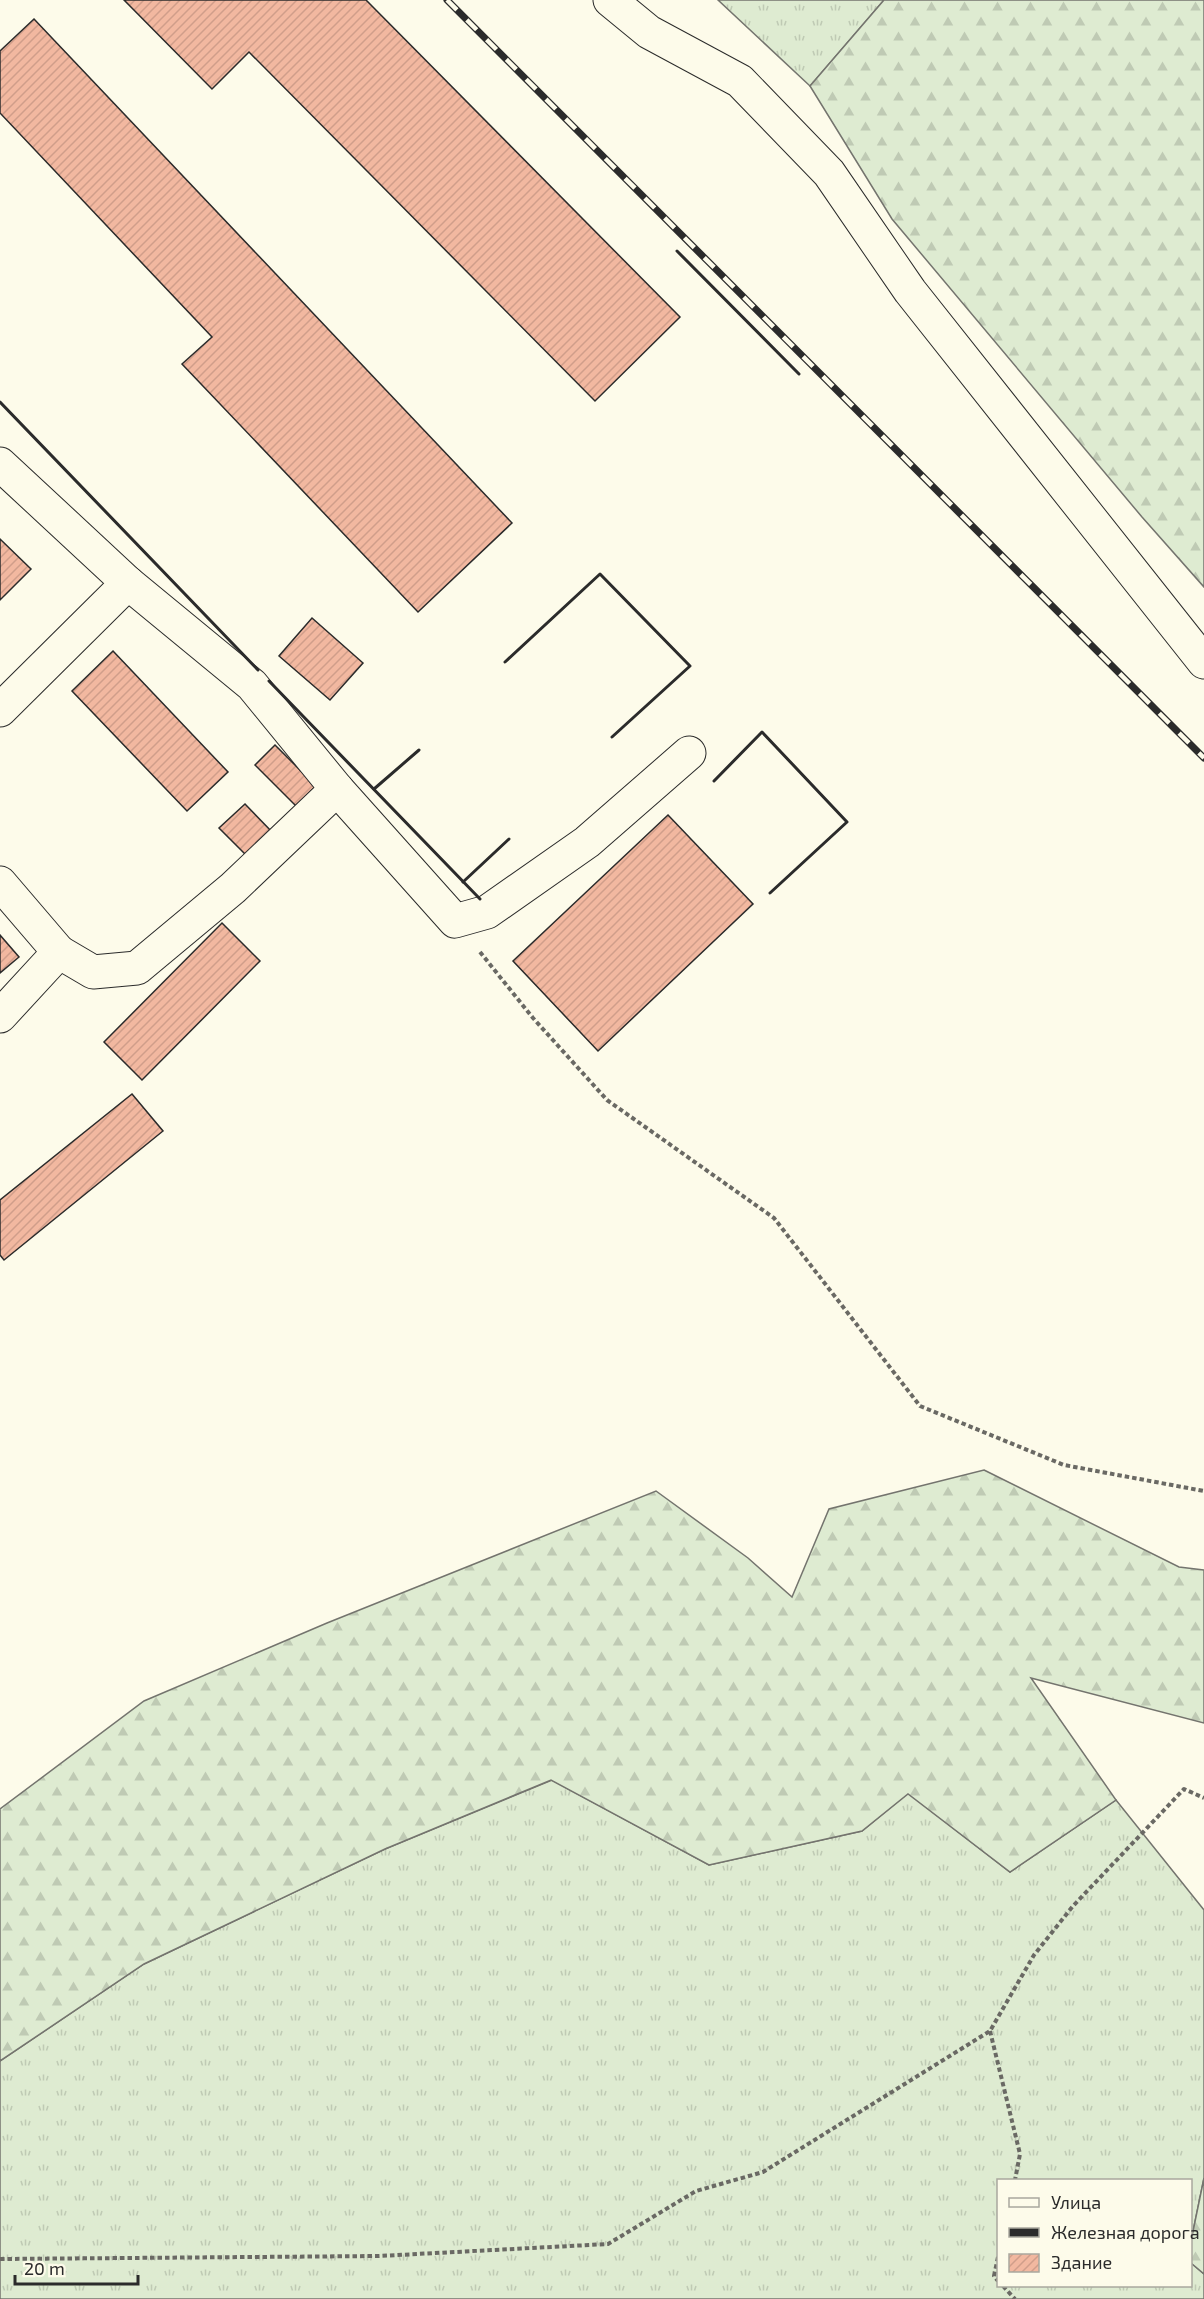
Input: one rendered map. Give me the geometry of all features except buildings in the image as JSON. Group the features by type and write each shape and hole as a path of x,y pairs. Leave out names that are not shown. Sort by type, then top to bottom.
{"street":[{"path":"610,0 649,32 740,81 829,173 910,291 1204,662"},
{"path":"0,464 128,583 252,685 337,789 455,921 487,912 587,842 689,753"},
{"path":"0,710 128,583"},
{"path":"0,883 59,952 93,972 137,968 233,888 337,789"},
{"path":"0,1016 59,952"}],"path":[{"path":"455,921 533,1018 607,1101 774,1218 920,1406 1064,1465 1204,1491"},
{"path":"0,2259 379,2256 608,2244 696,2191 763,2172 990,2031 1034,1955 1073,1906 1184,1789 1204,1798"},
{"path":"990,2031 1020,2154 1014,2179"},
{"path":"997,2265 994,2276 997,2279"},
{"path":"1004,2287 1015,2299"}],"green space":[{"path":"718,0 884,0 810,86"},
{"path":"884,0 1204,0 1204,587 1142,517 892,219 810,86"},
{"path":"984,1470 1179,1567 1204,1570 1204,1723 1031,1678 1116,1800 1010,1872 908,1794 862,1831 709,1865 551,1780 385,1849 144,1964 0,2061 0,1809 144,1701 327,1623 656,1491 748,1558 792,1597 829,1509"},
{"path":"552,1780 709,1865 862,1831 908,1793 1010,1872 1116,1800 1204,1910 1204,2178 1192,2236 1192,2179 997,2179 997,2287 1192,2287 1192,2264 1204,2274 1204,2299 0,2299 0,2061 144,1964 385,1849"},
{"path":"1204,2178 1204,2274 1192,2264 1192,2236"}],"railway":[{"path":"447,0 1204,758"}],"wall":[{"path":"677,251 799,374"},
{"path":"0,402 258,670"},
{"path":"505,662 600,574 690,666 612,737"},
{"path":"269,681 480,899"},
{"path":"714,781 762,732 847,822 770,893"},
{"path":"374,789 419,750"},
{"path":"463,882 509,839"}]}
